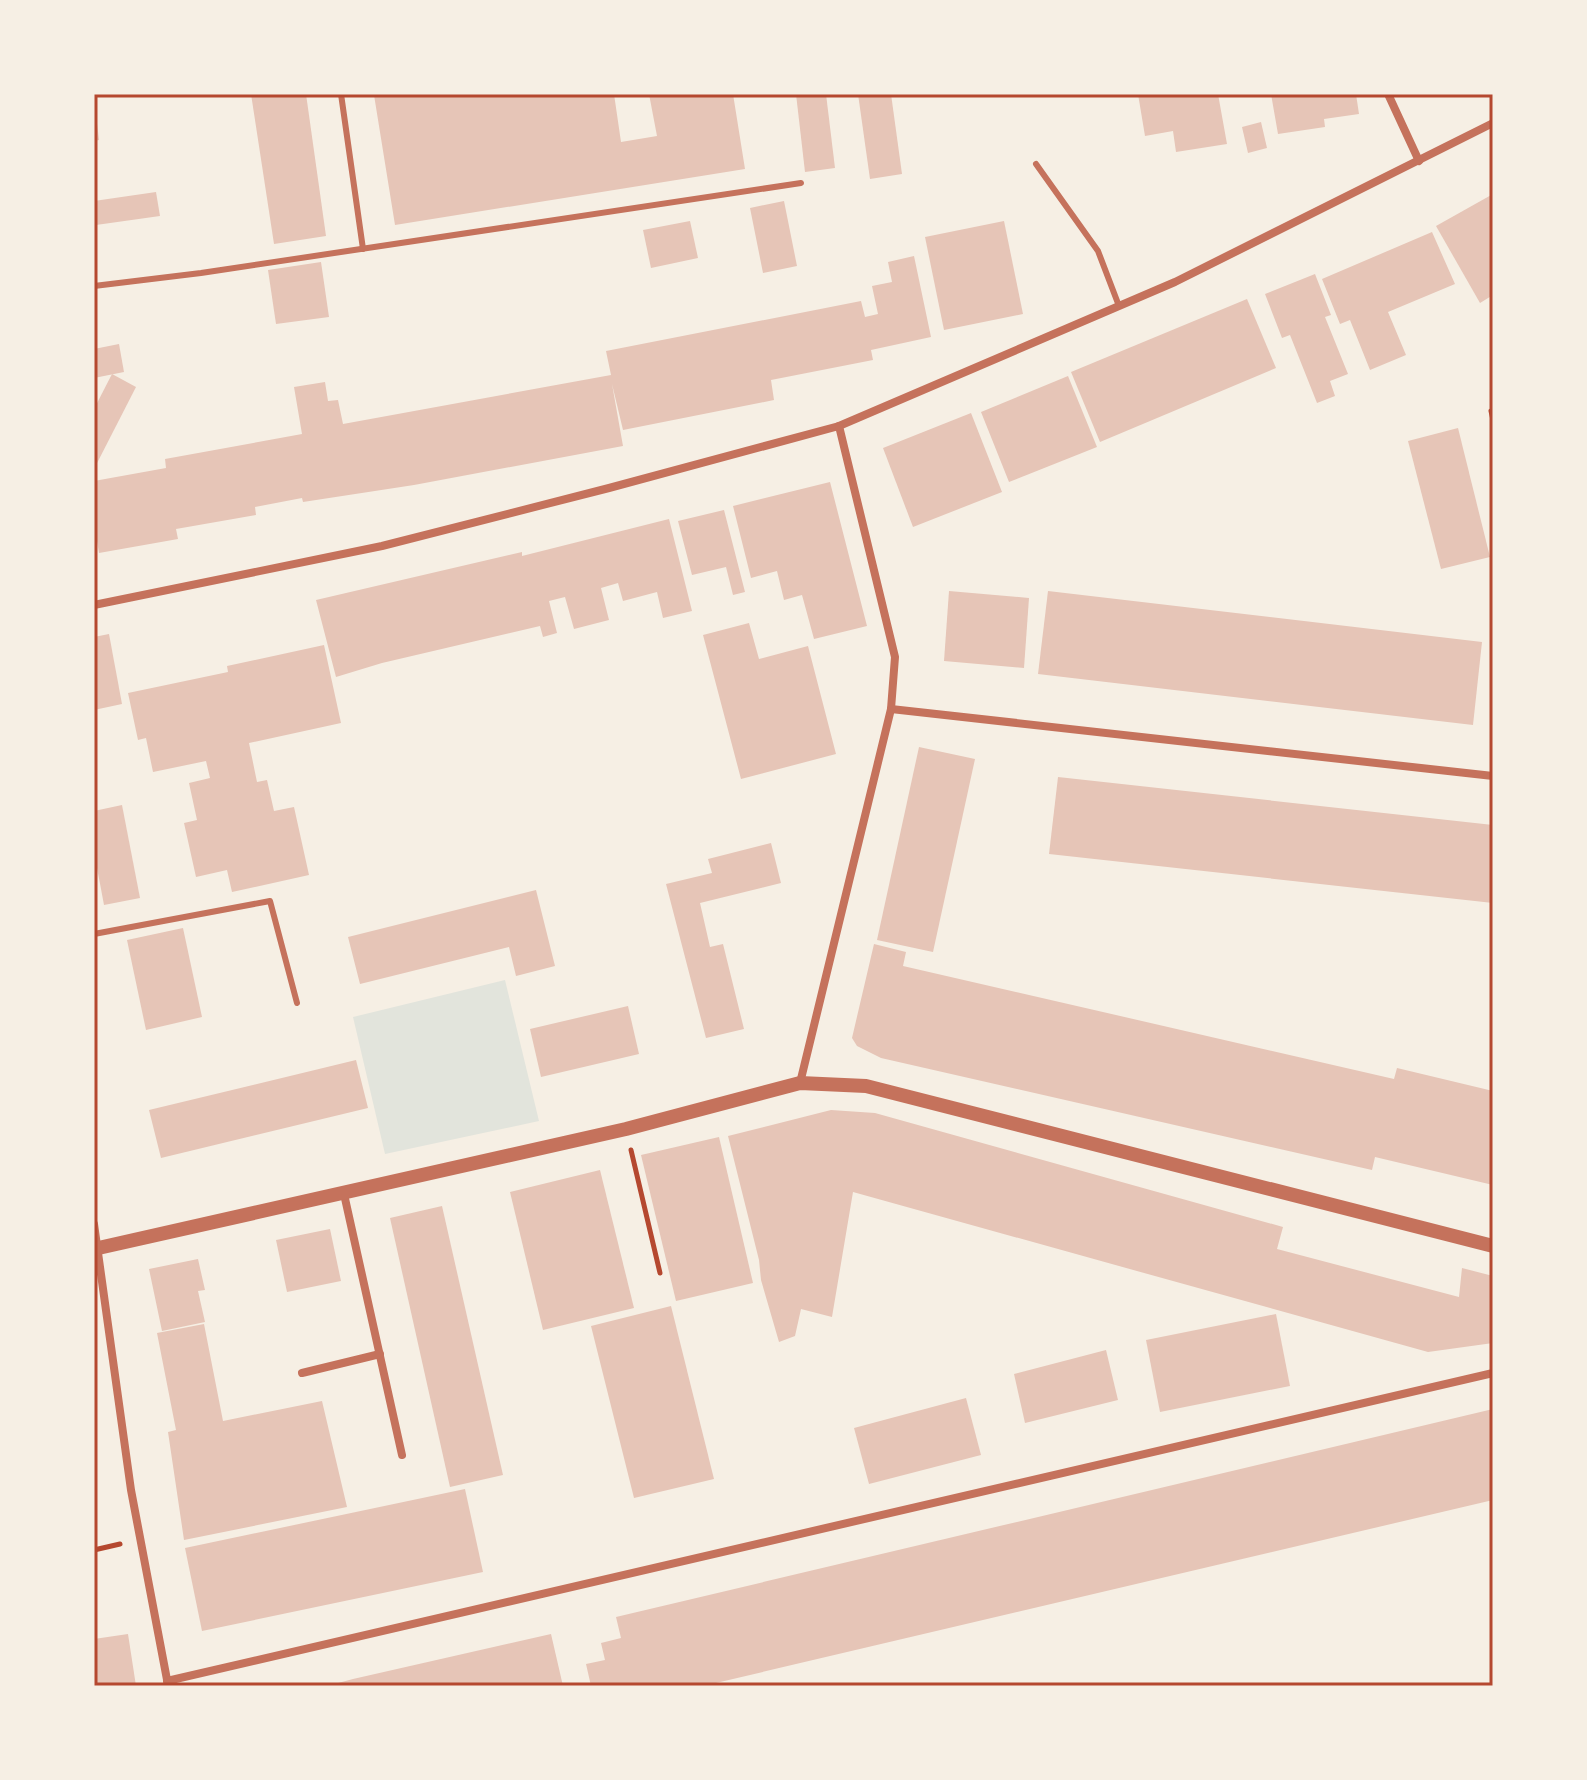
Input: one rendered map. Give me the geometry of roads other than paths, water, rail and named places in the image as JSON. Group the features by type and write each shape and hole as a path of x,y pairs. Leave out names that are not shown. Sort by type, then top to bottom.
{"street":[{"path":"1388,94 1419,161"},
{"path":"94,605 382,546 839,426 1175,282 1493,123"},
{"path":"800,1083 891,709 895,657 839,426"},
{"path":"891,709 1493,776"},
{"path":"96,1249 626,1129 800,1083 866,1086 1493,1246"},
{"path":"344,1194 402,1455"},
{"path":"94,1224 131,1490 168,1684 1493,1373"},
{"path":"302,1373 380,1354"}],"lane":[{"path":"341,94 363,249"},
{"path":"1036,164 1098,251 1119,306"},
{"path":"94,286 201,273 801,183"},
{"path":"94,934 270,901 297,1003"}]}
